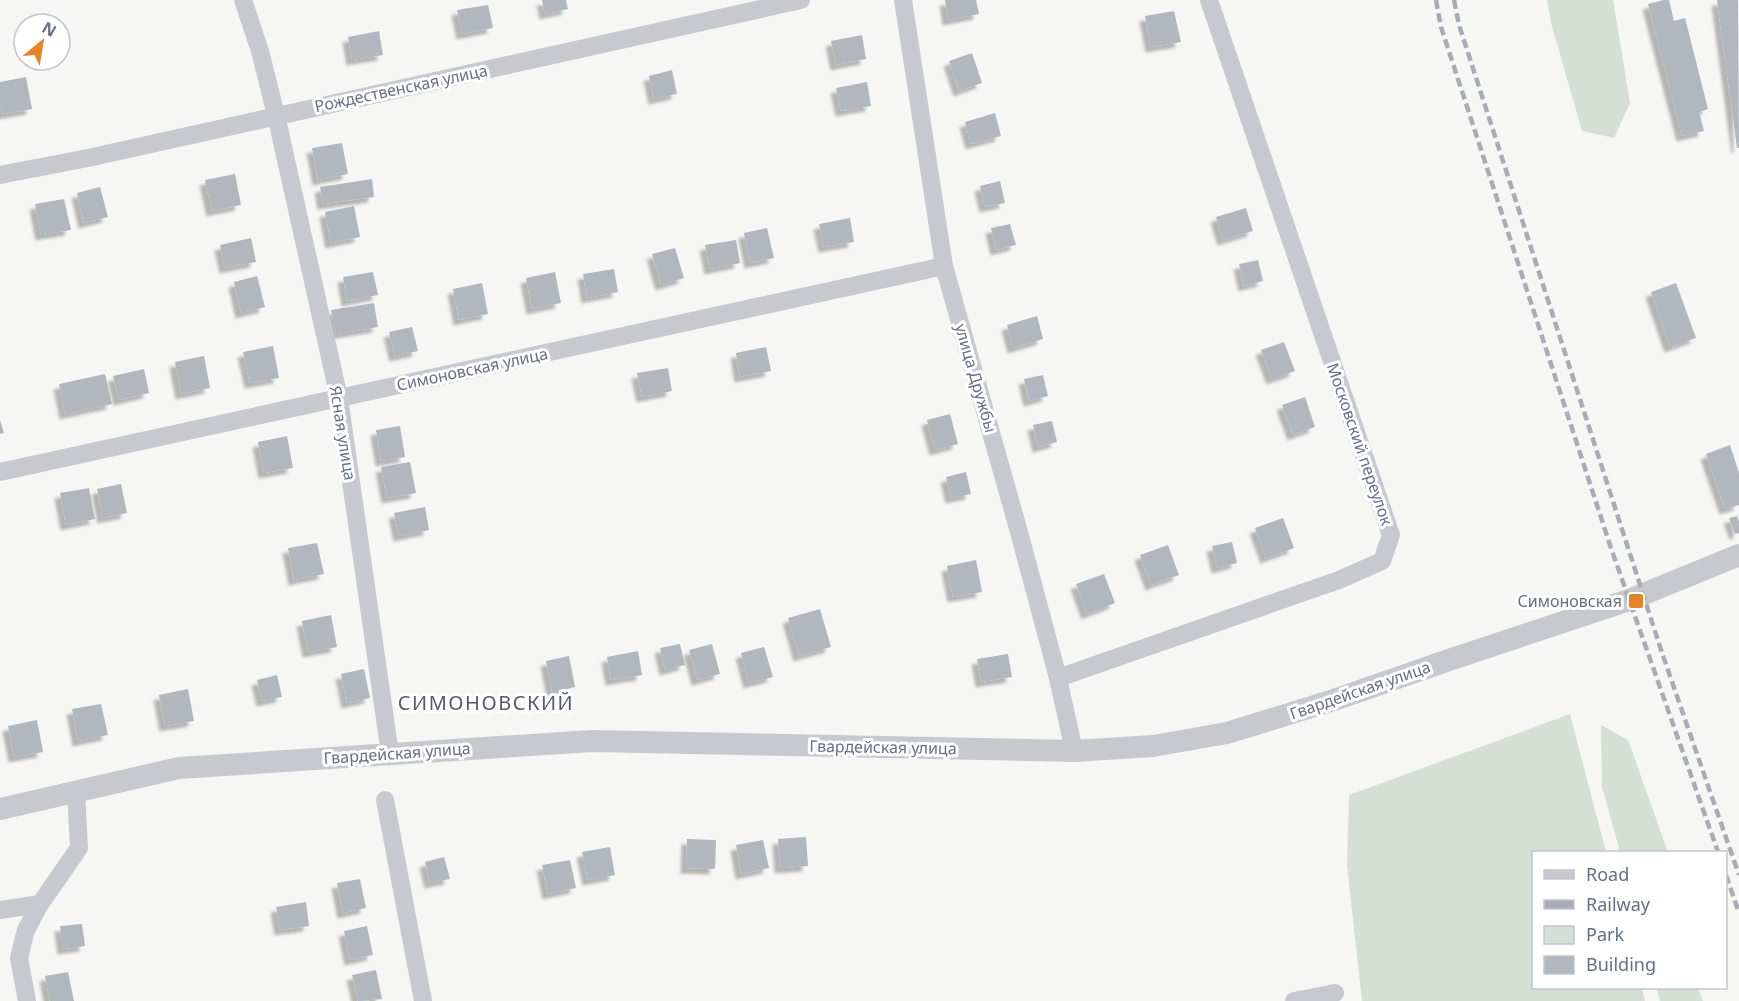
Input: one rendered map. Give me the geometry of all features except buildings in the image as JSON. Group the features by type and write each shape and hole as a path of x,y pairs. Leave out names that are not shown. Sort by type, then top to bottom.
{"street":[{"name":"Ясная улица","path":"243,0 260,51 276,115 339,398 390,754"},
{"name":"Рождественская улица","path":"0,175 88,158 801,0"},
{"name":"улица Дружбы","path":"903,0 944,266 1016,520 1058,678 1074,752"},
{"name":"Московский переулок","path":"1058,678 1339,580 1383,561 1391,535 1209,0"},
{"name":"Симоновская улица","path":"0,472 944,266"},
{"name":"Гвардейская улица","path":"0,809 179,768 592,741 1074,752 1153,746 1227,733 1334,700 1629,600 1739,555"},
{"path":"27,1001 19,958 26,930 40,904 79,848 76,791"},
{"path":"385,800 423,1001"},
{"path":"0,910 40,904"},
{"path":"1294,1001 1335,993"}],"green space":[{"path":"1547,0 1613,0 1630,103 1614,138 1582,131 1551,23"},
{"path":"1570,714 1606,851 1532,851 1532,989 1642,989 1645,1001 1362,1001 1347,865 1349,795"},
{"path":"1601,725 1628,740 1668,851 1620,851 1602,787"},
{"path":"1656,989 1698,989 1703,1001 1660,1001"}],"railway":[{"path":"1436,0 1441,27 1611,548 1718,851"},
{"path":"1454,0 1459,25 1662,653 1739,875"},
{"path":"1727,878 1739,913"}],"place":[{"name":"Симоновская","path":"1636,601"}],"district":[{"name":"СИМОНОВСКИЙ","path":"486,702"}]}
